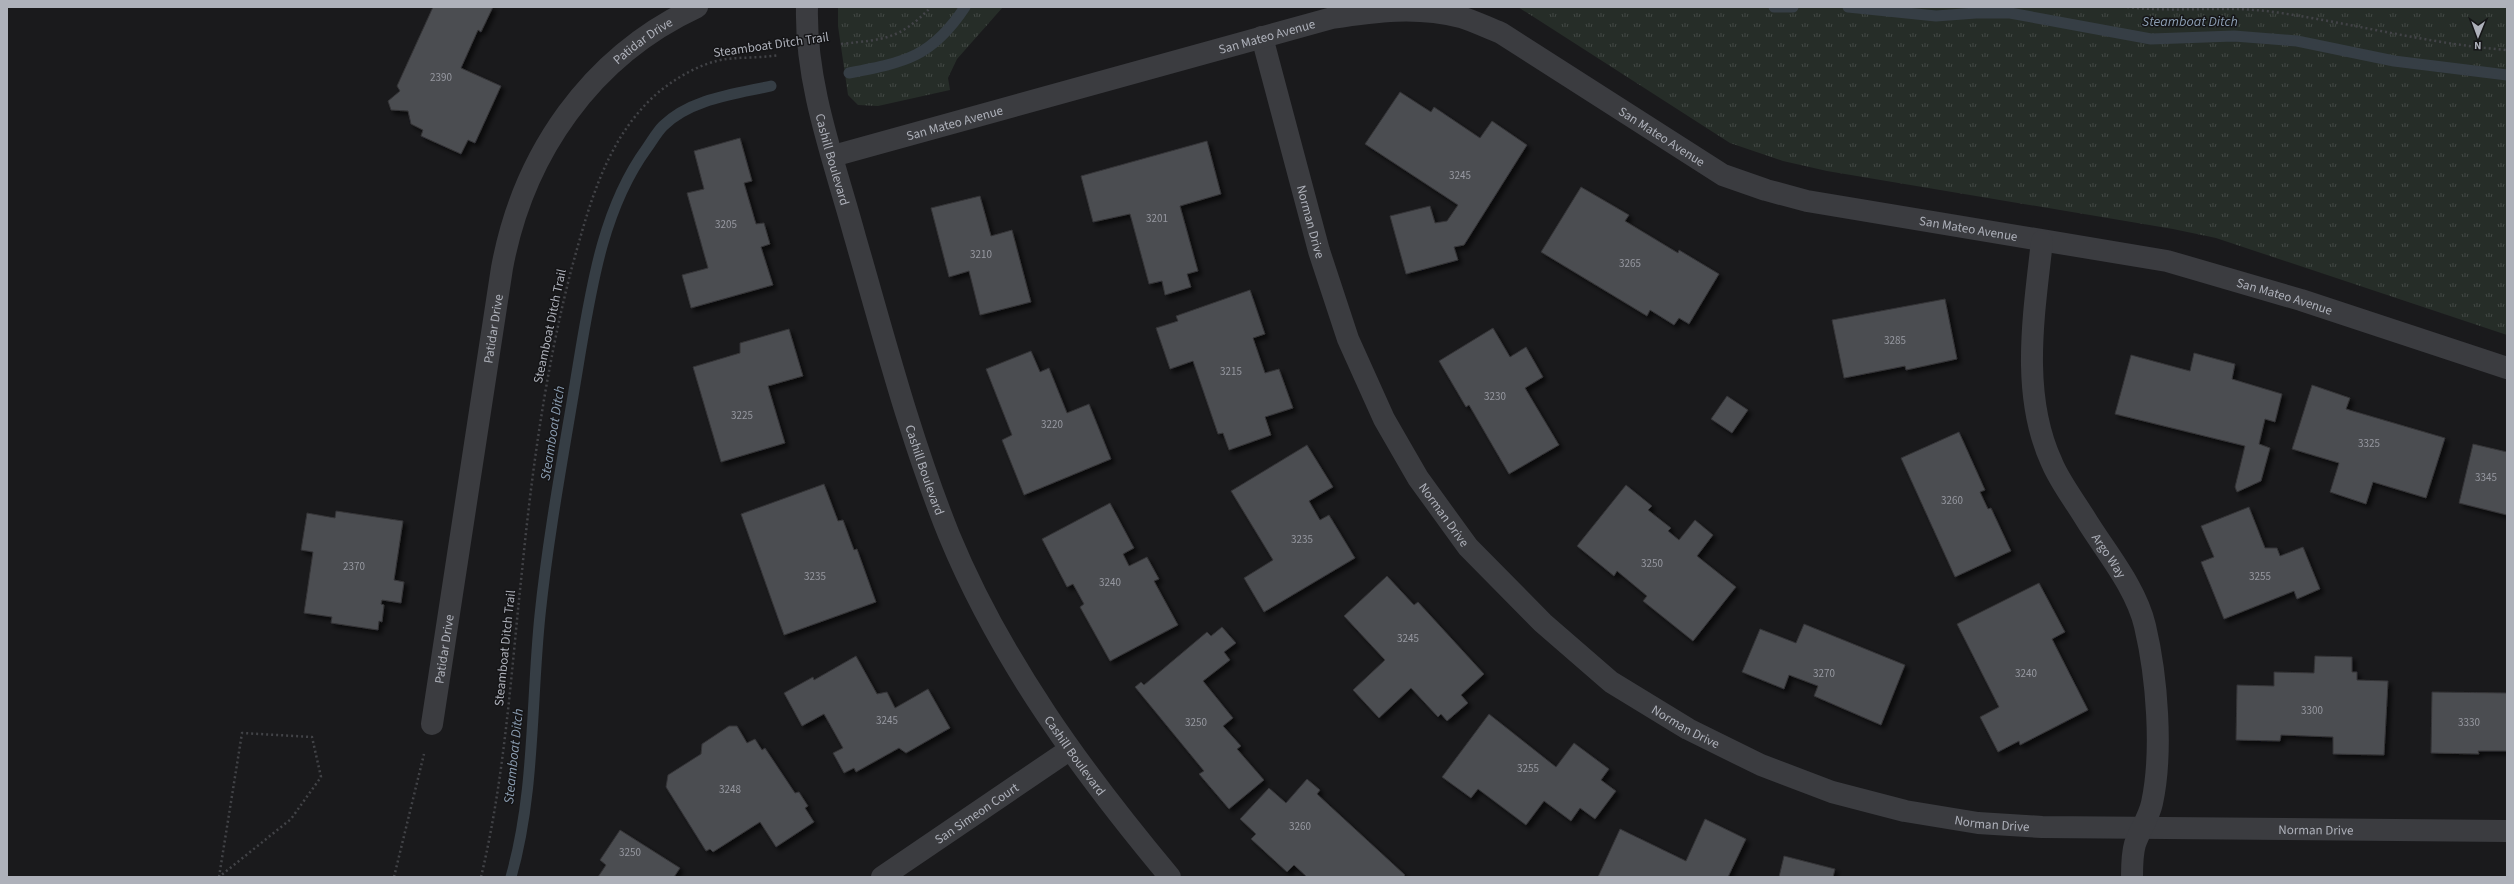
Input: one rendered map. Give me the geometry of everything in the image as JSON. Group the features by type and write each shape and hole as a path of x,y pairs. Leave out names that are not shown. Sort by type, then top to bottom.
{"street":[{"name":"Patidar Drive","path":"432,724 502,268 508,235 520,202 550,137 579,97 614,61 650,33 697,7"},
{"name":"Cashill Boulevard","path":"807,7 809,50 818,100 833,156 903,405 950,536 981,600 1018,669 1070,750 1170,877"},
{"name":"San Mateo Avenue","path":"833,156 1332,18 1380,10 1422,10 1461,18 1501,33 1723,175 1766,190 1807,201 2167,261 2200,269 2507,368"},
{"name":"Norman Drive","path":"1262,37 1319,251 1348,339 1384,419 1418,478 1468,547 1543,623 1611,682 1688,729 1761,765 1832,792 1905,811 1978,823 2042,827 2507,831"},
{"name":"Argo Way","path":"2042,241 2031,334 2033,380 2038,426 2052,464 2129,589 2144,624 2152,664 2156,711 2156,772 2152,804 2134,845 2132,877"},
{"name":"San Simeon Court","path":"882,877 1070,750"}],"path":[{"name":"Steamboat Ditch Trail","path":"480,877 499,774 533,470 550,362 585,220 604,166 621,134 653,97 684,75 709,62 726,59 771,56 885,39 912,26 931,7"},
{"path":"2127,7 2154,11 2225,8 2274,12 2470,47 2507,50"},
{"path":"394,877 432,724"},
{"path":"242,733 312,737 321,777 291,819 219,877 242,733"}],"green space":[{"path":"838,7 1003,7 957,59 948,78 950,90 878,106 858,105 848,95 838,26"},
{"path":"1518,7 2507,7 2507,335 2216,238 2173,229 1827,171 1783,161 1730,143"}],"building":[{"path":"433,7 493,7 481,32 478,30 461,68 501,86 475,143 468,140 461,154 421,136 423,130 411,124 408,111 391,110 388,101 400,91 397,86"},
{"path":"1400,92 1431,112 1434,107 1480,138 1492,121 1527,145 1464,245 1454,247 1458,260 1406,274 1390,216 1430,206 1435,223 1447,221 1458,205 1365,144"},
{"path":"740,138 752,181 744,183 756,224 764,223 770,244 761,247 773,285 691,308 682,275 708,268 687,193 704,189 694,151"},
{"path":"1207,141 1221,194 1180,206 1198,271 1187,274 1191,287 1165,295 1162,281 1149,284 1130,214 1093,222 1081,176"},
{"path":"1581,187 1629,215 1625,221 1678,253 1679,250 1719,274 1689,324 1679,318 1674,325 1650,310 1647,316 1541,252"},
{"path":"980,196 991,236 1012,230 1031,302 980,315 969,271 949,277 931,208"},
{"path":"1250,290 1265,334 1253,338 1265,373 1279,369 1293,408 1265,417 1271,435 1229,450 1223,433 1218,434 1193,361 1170,369 1156,328 1178,321 1176,316"},
{"path":"1945,299 1957,359 1906,370 1905,366 1844,378 1832,320"},
{"path":"1493,328 1510,357 1526,347 1543,377 1525,388 1559,445 1509,474 1469,405 1466,407 1439,361"},
{"path":"789,329 803,376 768,386 785,443 721,462 693,367 740,353 740,343"},
{"path":"1031,351 1040,372 1049,368 1067,413 1089,404 1111,459 1024,495 1002,440 1012,435 986,369"},
{"path":"2194,353 2235,364 2232,379 2282,394 2275,422 2265,419 2259,444 2270,448 2261,481 2237,492 2235,487 2245,446 2115,414 2131,355 2190,371"},
{"path":"2312,385 2350,398 2346,409 2445,438 2426,498 2373,482 2366,504 2330,492 2339,463 2292,449"},
{"path":"1727,396 1748,410 1732,433 1711,419"},
{"path":"1959,432 1985,490 1980,492 1988,509 1991,508 2011,551 1955,577 1901,458"},
{"path":"2473,444 2507,452 2507,515 2459,503"},
{"path":"1307,445 1333,487 1309,501 1320,520 1329,515 1355,558 1264,612 1244,578 1273,560 1231,491"},
{"path":"824,484 838,521 843,520 854,550 857,549 876,602 784,635 741,514"},
{"path":"1626,485 1652,506 1648,510 1671,528 1668,531 1679,540 1695,520 1713,535 1697,556 1736,587 1693,641 1643,601 1647,596 1617,571 1614,576 1577,546"},
{"path":"1110,503 1134,548 1123,554 1129,566 1147,557 1159,579 1154,581 1178,625 1110,661 1080,607 1084,604 1073,584 1067,587 1042,539"},
{"path":"2249,507 2265,548 2277,548 2280,556 2303,547 2320,589 2297,599 2294,591 2224,619 2201,562 2214,557 2201,526"},
{"path":"336,511 403,521 394,580 404,582 401,603 382,600 381,604 384,605 382,622 379,621 378,630 331,623 332,617 304,613 313,552 301,550 307,513 335,518"},
{"path":"1387,576 1414,605 1418,602 1484,674 1461,695 1468,703 1447,721 1441,714 1438,717 1411,688 1379,718 1353,690 1385,660 1344,616"},
{"path":"2039,583 2065,632 2052,639 2088,710 2020,745 2019,741 1998,752 1980,717 1999,707 1957,624"},
{"path":"1804,624 1905,665 1881,725 1814,696 1818,686 1789,675 1784,689 1742,672 1760,629 1796,643"},
{"path":"1222,627 1236,643 1224,652 1230,660 1203,681 1233,718 1223,726 1241,746 1237,749 1264,780 1229,809 1199,774 1204,771 1135,687 1141,682 1144,685 1207,632 1211,636"},
{"path":"856,656 877,694 887,692 895,708 928,689 950,728 906,753 899,748 856,772 854,768 844,773 833,753 843,748 824,714 802,726 784,693 813,677 814,680"},
{"path":"2315,656 2352,657 2352,672 2357,672 2357,680 2388,681 2384,755 2333,754 2333,737 2281,735 2280,741 2236,740 2237,685 2274,686 2274,672 2314,673"},
{"path":"2432,692 2507,693 2507,751 2478,751 2479,754 2431,753"},
{"path":"1489,714 1556,767 1574,743 1609,769 1601,780 1616,791 1595,819 1580,808 1571,821 1544,801 1526,825 1478,789 1471,798 1442,777"},
{"path":"729,726 737,726 747,743 755,739 762,750 765,748 795,793 799,792 808,806 805,808 814,822 776,847 760,822 713,852 710,849 706,851 666,787 668,775 701,754 702,744"},
{"path":"1307,779 1320,790 1317,794 1405,875 1403,877 1307,877 1294,865 1287,872 1251,839 1256,834 1240,819 1269,788 1286,803"},
{"path":"1705,819 1746,839 1728,877 1598,877 1620,829 1686,861"},
{"path":"620,830 680,868 674,877 598,877 606,865 600,860"},
{"path":"1784,856 1835,869 1833,877 1779,877"}],"waterway":[{"name":"Steamboat Ditch","path":"849,73 887,65 916,55 941,37 953,24 965,7"},
{"name":"Steamboat Ditch","path":"1774,7 1793,7"},
{"name":"Steamboat Ditch","path":"1848,7 1936,16 1976,13 2010,13 2151,39 2234,36 2297,41 2394,61 2507,75"},
{"name":"Steamboat Ditch","path":"511,877 519,845 528,780 540,615 553,517 589,300 610,220 632,171 663,126 686,109 728,95 771,86"}]}
